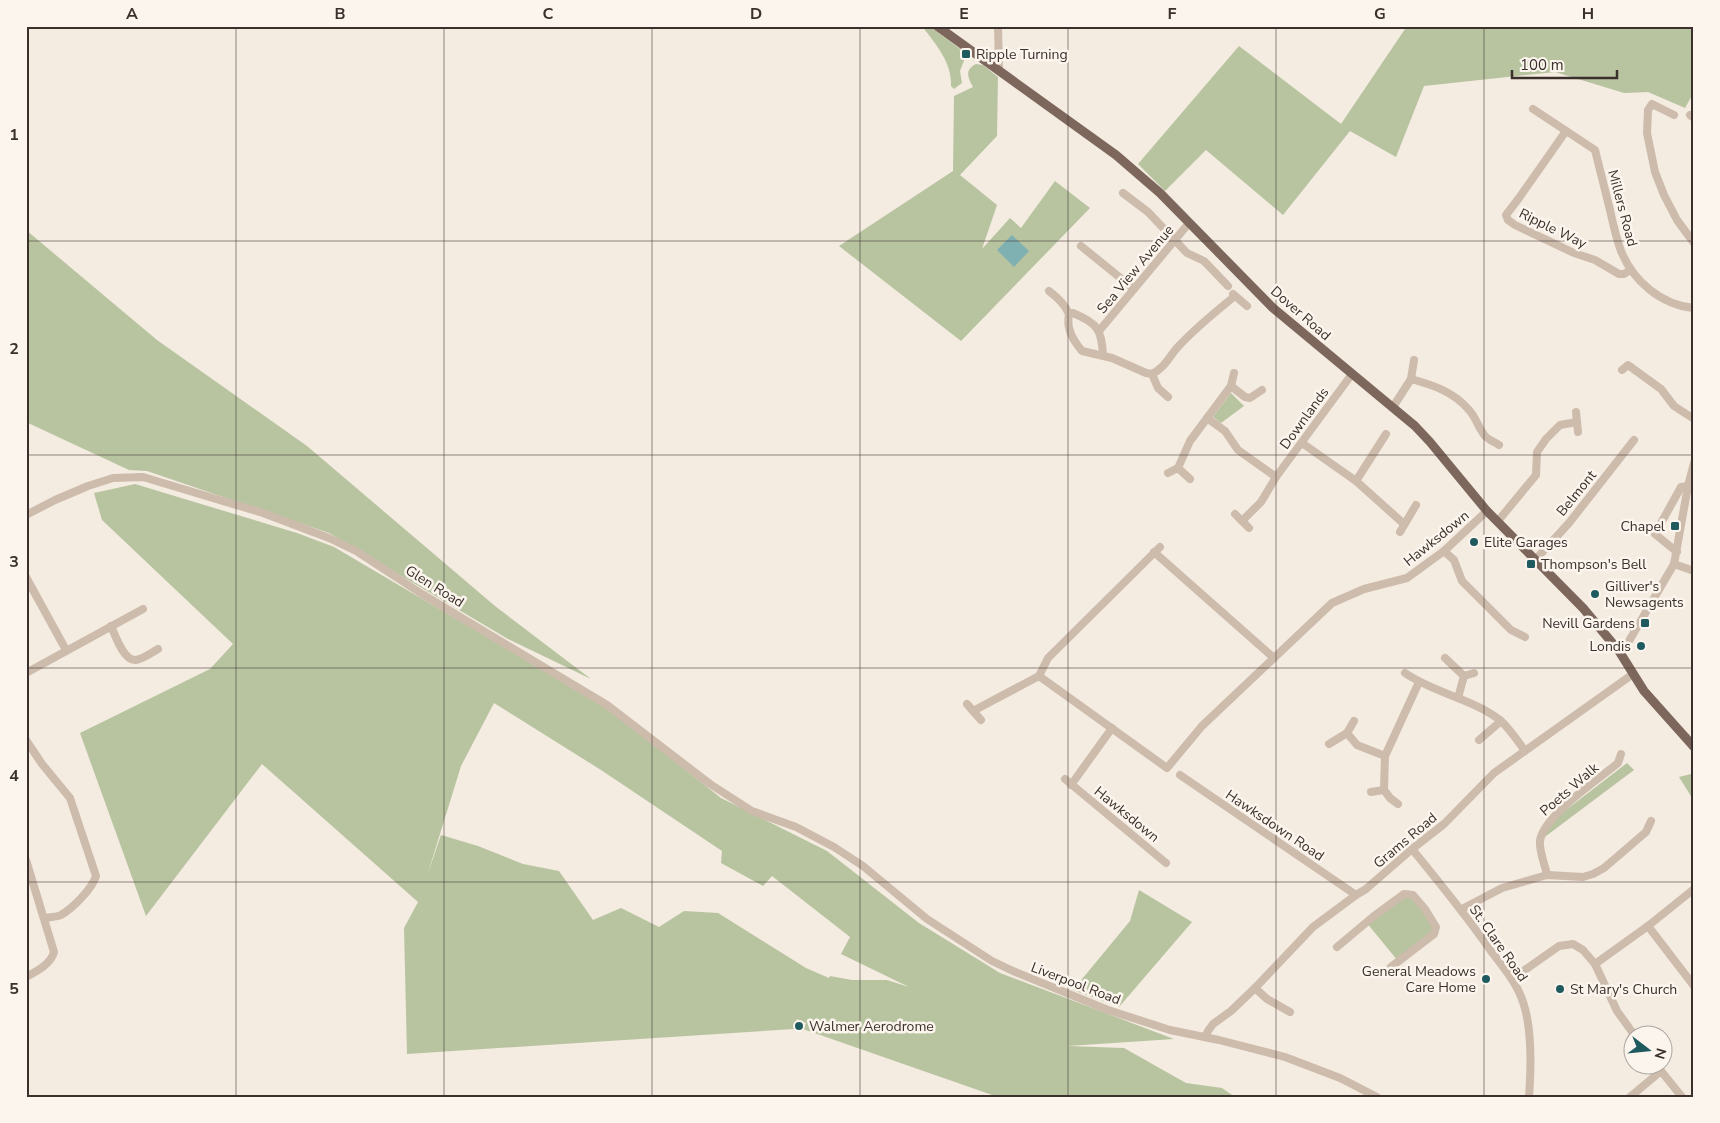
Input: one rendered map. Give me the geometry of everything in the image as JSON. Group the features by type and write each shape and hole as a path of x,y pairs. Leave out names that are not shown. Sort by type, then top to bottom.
{"main road":[{"name":"Dover Road","path":"937,26 1116,155 1146,180 1258,293 1393,407 1430,442 1487,511 1583,608 1619,651 1644,691 1694,747"}],"street":[{"path":"998,26 999,70"},
{"path":"1674,115 1652,104 1648,110 1648,142 1655,172 1664,195 1677,220 1694,243"},
{"name":"Millers Road","path":"1533,109 1595,150 1618,244 1630,270 1646,286 1662,298 1679,306 1694,308"},
{"name":"Ripple Way","path":"1566,131 1506,215 1508,220 1514,225 1574,254 1595,260 1619,274 1624,274 1630,270"},
{"path":"1123,193 1148,212 1188,253 1204,261 1247,306"},
{"name":"Sea View Avenue","path":"1099,331 1189,222"},
{"path":"1081,246 1134,289"},
{"path":"1048,291 1066,307 1069,314 1068,320 1071,337 1082,351 1112,358 1152,374 1163,367 1175,350 1231,291"},
{"name":"Sea View Avenue","path":"1069,314 1073,313 1096,325 1102,339 1103,356"},
{"path":"1393,407 1411,379 1414,360"},
{"path":"1622,370 1628,364 1661,389 1674,406 1694,419"},
{"path":"1168,473 1178,468 1190,441 1230,386 1234,373"},
{"path":"1152,374 1158,388 1168,397"},
{"name":"Downlands","path":"1242,521 1261,502 1276,477 1352,374"},
{"path":"1411,379 1439,388 1459,400 1470,411 1486,437 1499,445"},
{"path":"1230,386 1245,397 1250,398 1262,390"},
{"path":"1576,412 1578,432"},
{"path":"1207,418 1224,431 1238,450 1276,477"},
{"path":"1498,521 1536,475 1537,452 1546,439 1560,426 1577,422"},
{"path":"1356,481 1386,434"},
{"path":"1371,439 1379,444"},
{"name":"Belmont","path":"1536,559 1569,523 1634,440"},
{"path":"1302,443 1356,481 1402,528 1416,505"},
{"path":"1619,651 1629,641 1674,564 1694,463"},
{"path":"1178,468 1190,479"},
{"path":"1536,475 1543,482"},
{"name":"Glen Road","path":"26,515 88,486 113,478 144,477 263,513 310,530 356,551 422,594 607,705 710,784 752,811 796,828"},
{"path":"1677,552 1655,534 1680,487 1688,486"},
{"name":"Hawksdown","path":"1040,676 1167,768 1202,726 1332,603 1364,589 1407,578 1444,551 1487,511"},
{"path":"1235,514 1249,528"},
{"path":"973,711 1040,676 1048,658 1157,550 1274,658"},
{"path":"1444,551 1454,560 1462,581 1511,630 1524,637"},
{"path":"1674,564 1694,571"},
{"path":"26,577 66,650"},
{"path":"26,673 143,609"},
{"path":"111,626 126,656 130,660 137,660 158,649"},
{"path":"1445,658 1464,676"},
{"path":"1405,673 1419,682 1491,714 1510,730 1524,750"},
{"path":"1464,676 1474,673"},
{"name":"Grams Road","path":"1205,1037 1213,1024 1231,1012 1313,927 1366,889 1412,848 1444,824 1494,773 1634,674"},
{"path":"1458,698 1464,676"},
{"path":"1398,804 1384,790 1385,756 1419,682"},
{"path":"967,704 980,720"},
{"path":"1329,744 1347,733 1354,721"},
{"path":"1479,740 1501,721"},
{"path":"1071,785 1112,728"},
{"path":"1347,733 1357,745 1385,756"},
{"path":"26,740 42,764 70,798 96,876 93,885 60,916 45,918"},
{"name":"Poets Walk","path":"1548,875 1540,842 1544,829 1559,811 1618,763 1622,754"},
{"name":"Hawksdown Road","path":"1180,776 1356,895"},
{"name":"Hawksdown","path":"1064,779 1166,863"},
{"path":"1371,792 1384,790"},
{"path":"1462,909 1502,888 1548,875 1583,877 1593,874 1604,868 1646,832 1651,821"},
{"name":"Liverpool Road","path":"796,828 834,847 864,866 927,919 1006,968 1108,1010 1170,1030 1285,1057 1340,1078 1377,1097"},
{"name":"St. Clare Road","path":"1412,848 1462,909 1512,979 1523,1002 1527,1022 1531,1072 1529,1097"},
{"path":"26,860 54,952 52,959 36,972 26,977"},
{"path":"1595,964 1648,926 1694,889"},
{"path":"1337,947 1404,894 1412,895 1425,909 1436,927 1434,934 1391,967"},
{"path":"1648,926 1693,984"},
{"path":"1512,979 1559,946 1568,944 1578,946 1595,964 1617,1012 1628,1026"},
{"path":"1255,988 1278,1006 1290,1012"},
{"path":"1278,1006 1282,997"},
{"path":"1630,1097 1651,1076"},
{"path":"1665,1076 1682,1097"}],"green space":[{"path":"922,26 929,26 963,51 965,58 960,71 962,83 954,89 951,86 951,77 946,61"},
{"path":"1407,26 1694,26 1694,92 1685,108 1648,92 1624,93 1555,72 1424,86 1396,157 1350,131 1283,215 1206,150 1165,191 1138,164 1239,46 1341,124"},
{"path":"976,64 983,65 998,77 997,136 960,175 997,205 982,249 1010,218 1021,228 1055,181 1090,208 961,341 839,246 953,171 954,96 973,87 968,72"},
{"path":"26,230 157,340 307,446 495,606 591,679 508,639 329,533 147,471 129,470 26,422"},
{"path":"1231,393 1244,406 1221,423 1213,417"},
{"path":"135,484 297,533 334,547 606,707 721,798 827,851 919,923 1000,973 1174,1039 1068,1046 1124,1048 1186,1083 1222,1088 1235,1097 998,1097 803,1029 806,1023 797,1019 794,1029 407,1054 404,928 418,902 262,764 146,916 80,733 210,669 233,644 102,520 94,493","holes":["494,703 601,770 722,851 721,863 763,886 772,876 850,937 841,954 909,987 887,980 852,980 830,976 829,978 806,968 718,913 684,911 659,927 621,908 593,920 559,871 523,864 478,846 441,835 427,876 461,766"]},
{"path":"1627,763 1634,770 1542,839 1546,829 1562,813"},
{"path":"1694,775 1694,801 1679,777"},
{"path":"1139,890 1192,922 1119,1007 1073,990 1130,921"},
{"path":"1408,893 1436,927 1398,961 1366,922"}],"water":[{"path":"1012,235 1029,251 1014,267 997,250"}],"place":[{"name":"Ripple Turning","path":"966,54"},
{"name":"Chapel","path":"1675,526"},
{"name":"Elite Garages","path":"1474,542"},
{"name":"Thompson's Bell","path":"1531,564"},
{"name":"Gilliver's Newsagents","path":"1595,594"},
{"name":"Nevill Gardens","path":"1645,623"},
{"name":"Londis","path":"1641,646"},
{"name":"General Meadows Care Home","path":"1486,979"},
{"name":"St Mary's Church","path":"1560,989"},
{"name":"Walmer Aerodrome","path":"799,1026"}]}
